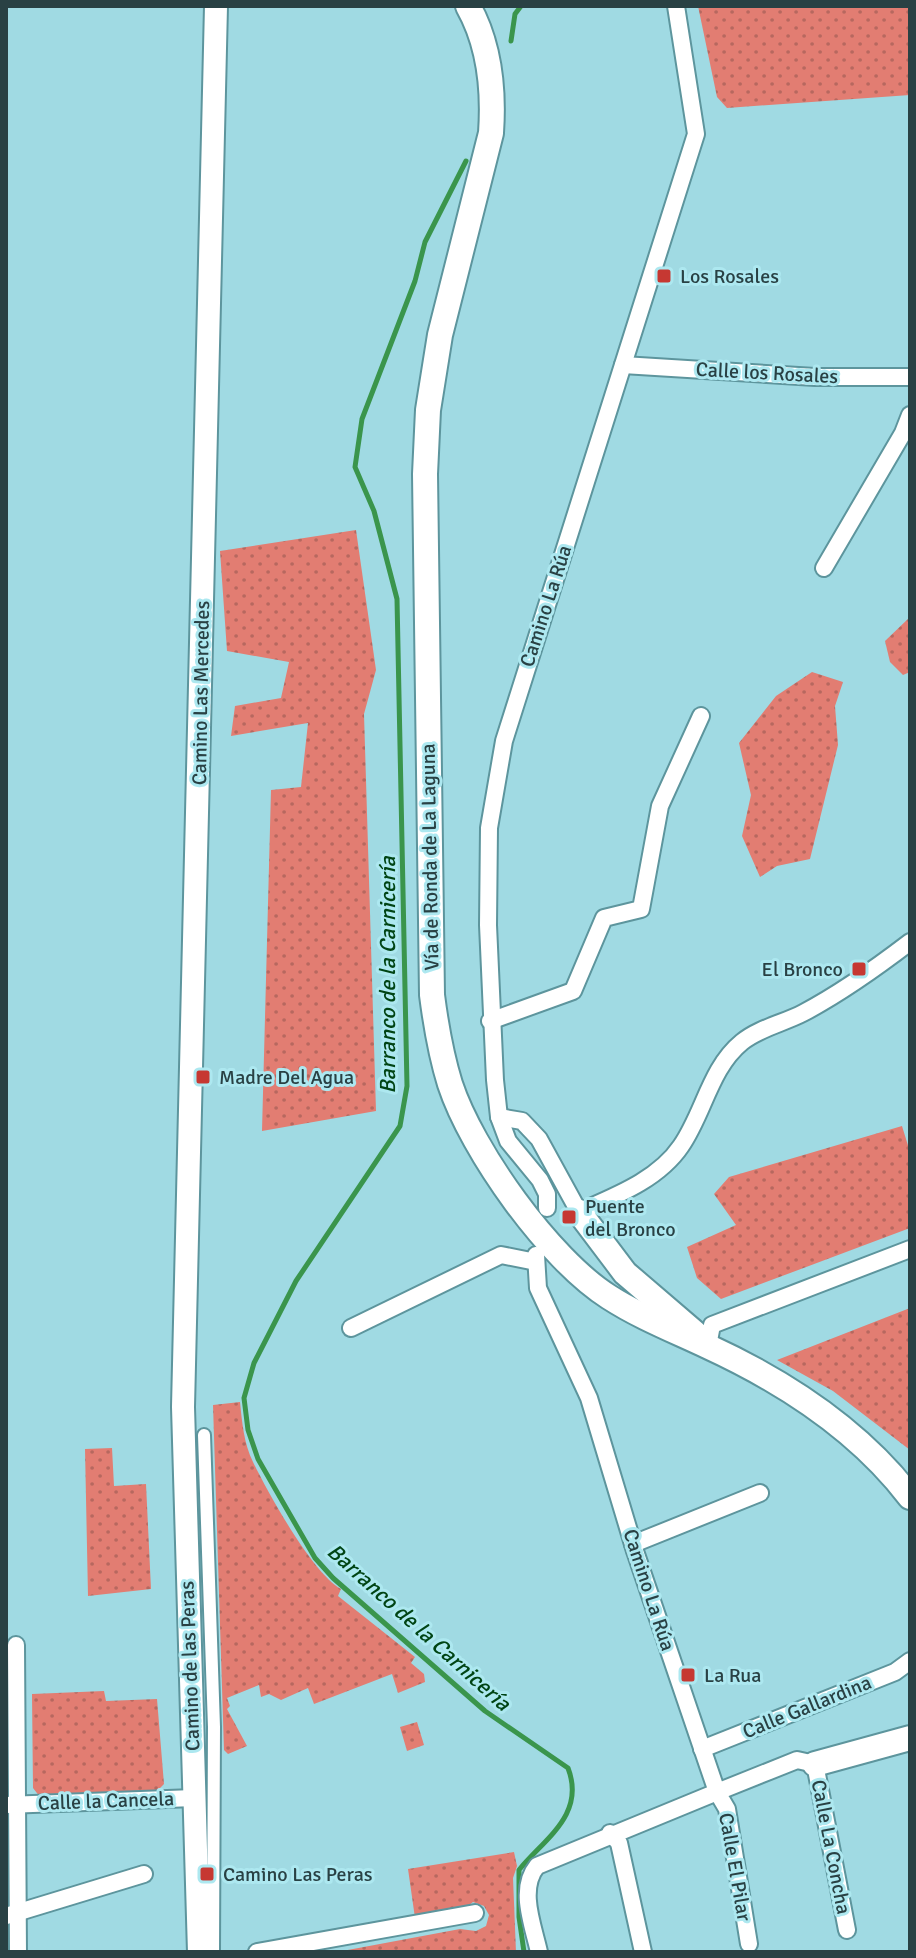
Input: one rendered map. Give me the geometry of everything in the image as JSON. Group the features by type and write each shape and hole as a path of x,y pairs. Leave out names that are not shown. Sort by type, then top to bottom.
{"main road":[{"name":"Camino Las Mercedes","path":"183,1380 216,6"},
{"name":"Vía de Ronda de La Laguna","path":"468,6 488,57 493,102 491,133 440,335 428,410 425,474 432,995 438,1039 465,1119 482,1151 538,1230 571,1267 606,1295 651,1322 708,1346 777,1383 829,1417 867,1450 910,1497"},
{"path":"579,1212 625,1273 708,1346"},
{"name":"Camino de las Peras","path":"183,1380 199,1952"},
{"path":"815,1764 910,1738"}],"street":[{"name":"Camino La Rúa","path":"547,1208 547,1194 540,1180 508,1141 499,1117 490,1021 489,828 504,741 696,134 676,6"},
{"name":"Calle los Rosales","path":"623,365 815,377 910,377"},
{"path":"824,568 903,433 910,415"},
{"path":"490,1021 573,991 604,918 641,909 660,806 701,716"},
{"path":"499,1117 522,1121 539,1139 579,1212 626,1191 658,1170 681,1147 726,1057 745,1039 803,1014 863,978 910,942"},
{"path":"708,1346 712,1325 910,1249"},
{"name":"Camino La Rúa","path":"351,1328 501,1255 536,1258 538,1288 589,1398 633,1544 717,1792"},
{"path":"204,1435 214,1727 213,1952"},
{"path":"633,1544 760,1493"},
{"path":"16,1645 12,1914 18,1952"},
{"name":"Calle Gallardina","path":"702,1749 895,1672 910,1661"},
{"path":"539,1952 527,1878 537,1866 610,1833 797,1760 815,1764"},
{"name":"Calle La Concha","path":"815,1764 847,1930"},
{"name":"Calle El Pilar","path":"717,1792 727,1809 749,1944"},
{"name":"Calle la Cancela","path":"12,1804 194,1798"},
{"path":"610,1833 619,1843 643,1952"},
{"path":"12,1914 144,1874"},
{"path":"257,1952 475,1913"}],"shaded area":[{"path":"698,6 910,6 910,95 727,108 717,97"},
{"path":"356,530 376,670 364,714 376,1111 262,1131 271,790 301,787 308,723 231,736 235,706 281,698 289,662 227,651 220,551"},
{"path":"910,617 910,672 903,675 890,662 885,641"},
{"path":"812,672 843,682 835,706 838,745 810,859 777,866 760,877 742,836 751,795 739,743 776,696"},
{"path":"902,1126 910,1152 910,1228 721,1299 697,1278 687,1247 736,1225 714,1194 729,1177"},
{"path":"910,1308 910,1450 833,1391 777,1360"},
{"path":"240,1402 250,1455 292,1532 330,1581 341,1589 338,1596 415,1657 411,1663 424,1674 425,1682 398,1693 392,1674 314,1704 308,1688 281,1700 269,1694 261,1697 259,1685 227,1698 230,1706 227,1709 247,1746 228,1754 224,1750 213,1405"},
{"path":"112,1448 114,1486 146,1484 151,1589 88,1596 85,1449"},
{"path":"104,1691 106,1701 157,1699 164,1784 158,1790 40,1797 33,1788 32,1694"},
{"path":"417,1722 424,1745 407,1751 400,1727"},
{"path":"514,1852 517,1866 513,1878 516,1952 337,1952 460,1929 476,1931 486,1926 489,1915 484,1906 473,1902 464,1909 415,1918 408,1869"}],"waterway":[{"path":"511,41 515,14 521,6"},
{"name":"Barranco de la Carnicería","path":"466,161 425,242 415,281 362,419 355,467 374,511 397,599 407,1086 400,1126 296,1281 254,1363 244,1398 248,1430 258,1459 315,1558 333,1578 485,1711 568,1768 572,1785 567,1813 519,1870 519,1917 524,1952"}],"place":[{"name":"Los Rosales","path":"664,276"},
{"name":"El Bronco","path":"859,969"},
{"name":"Madre Del Agua","path":"203,1077"},
{"name":"Puente del Bronco","path":"569,1217"},
{"name":"La Rua","path":"688,1675"},
{"name":"Camino Las Peras","path":"207,1874"}]}
